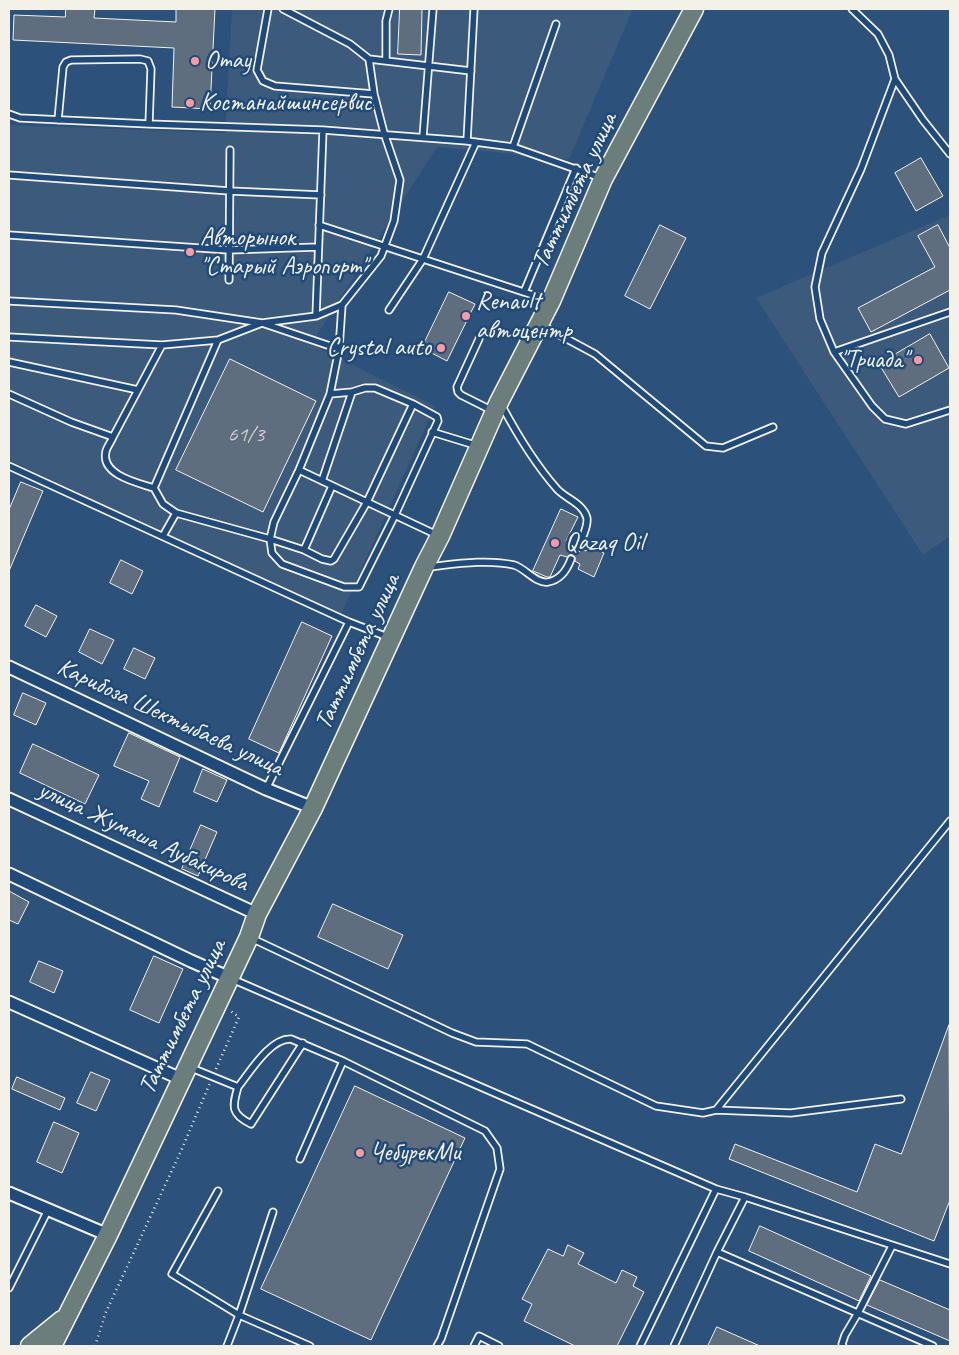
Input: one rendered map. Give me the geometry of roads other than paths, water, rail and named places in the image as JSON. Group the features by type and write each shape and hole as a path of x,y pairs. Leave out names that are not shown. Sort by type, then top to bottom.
{"main road":[{"name":"Таттимбета улица","path":"52,1346 108,1235 230,978 249,937 257,914 313,808 440,536 497,407 551,302 603,179 694,9"},
{"path":"30,1346 67,1316"},
{"path":"67,1316 68,1346"}],"street":[{"name":"Карибоза Шектыбаева улица","path":"9,667 266,789 313,808"},
{"name":"улица Жумаша Аубакирова","path":"9,800 257,914"},
{"path":"9,874 190,961 230,978"},
{"path":"9,1002 184,1073"},
{"path":"9,1193 108,1235"}],"lane":[{"path":"268,9 257,70 263,81 275,86 374,94"},
{"path":"282,9 350,44 369,59 471,71"},
{"path":"386,61 386,21 389,9"},
{"path":"423,137 433,9"},
{"path":"466,140 474,9"},
{"path":"852,9 878,34 889,55 895,79 923,120 950,154"},
{"path":"513,148 556,24"},
{"path":"58,120 63,66 66,62 71,60 140,59 148,61 151,69 149,124"},
{"path":"9,337 162,345 218,340 262,323 316,316 342,305 382,256 394,221 400,180 384,133 374,94 369,59"},
{"path":"895,79 861,169 822,253 815,287 820,319 834,352 872,406 885,419 906,424 950,410"},
{"path":"9,114 20,118 384,133 466,140 513,148 576,168 603,179"},
{"path":"316,316 323,130"},
{"path":"389,310 423,259 476,142"},
{"path":"229,280 230,150"},
{"path":"524,292 576,168"},
{"path":"9,176 230,191 321,195"},
{"path":"319,225 551,302"},
{"path":"9,235 229,250 318,247"},
{"path":"9,301 176,310 262,323 339,349"},
{"path":"330,394 375,388 437,417 438,422 359,587 344,587 282,564 272,553 270,538 274,522 330,394 339,349 342,305"},
{"path":"834,352 950,312"},
{"path":"540,324 595,354 706,446 723,448 773,427"},
{"path":"479,339 457,386 458,392 461,395 497,407 544,474 559,492 582,507 587,519 583,537 578,547"},
{"path":"154,488 218,340"},
{"path":"162,345 105,452 107,464 113,472 123,478 154,488 163,504 176,513 270,538 304,550 322,559 331,561 334,559 366,502 412,404"},
{"path":"9,362 138,390"},
{"path":"322,481 352,392"},
{"path":"9,394 71,422 113,437"},
{"path":"432,432 480,447"},
{"path":"9,466 349,622 392,638"},
{"path":"298,470 440,536"},
{"path":"304,550 332,486"},
{"path":"163,536 176,513"},
{"path":"424,567 498,562 516,566 541,582 548,582 560,578 569,566 571,559"},
{"path":"266,789 349,622"},
{"path":"716,1110 950,821"},
{"path":"249,937 452,1033 476,1042 527,1044 656,1106 703,1113 716,1110 791,1113 901,1099"},
{"path":"230,978 716,1190 745,1197 950,1264"},
{"path":"303,1043 251,1124 239,1118 233,1104 238,1087 271,1046 285,1039 291,1039 303,1043 343,1061 485,1131 497,1148 500,1169 437,1346"},
{"path":"300,1159 343,1061"},
{"path":"184,1073 212,1077 238,1087"},
{"path":"640,1346 716,1190"},
{"path":"218,1191 172,1274 239,1315 310,1346"},
{"path":"674,1346 717,1252 745,1197"},
{"path":"9,1288 48,1210"},
{"path":"227,1346 273,1212"},
{"path":"843,1346 845,1335 892,1246"},
{"path":"717,1252 933,1346"},
{"path":"474,1346 479,1336 499,1346"}],"place":[{"name":"Отау","path":"195,61"},
{"name":"Костанайшинсервис","path":"190,103"},
{"name":"Авторынок \"Старый Аэропорт\"","path":"190,252"},
{"name":"Renault автоцентр","path":"466,316"},
{"name":"Crystal auto","path":"441,348"},
{"name":"\"Триада\"","path":"918,360"},
{"name":"Qazaq Oil","path":"555,543"},
{"name":"ЧебурекМи","path":"360,1153"}]}
